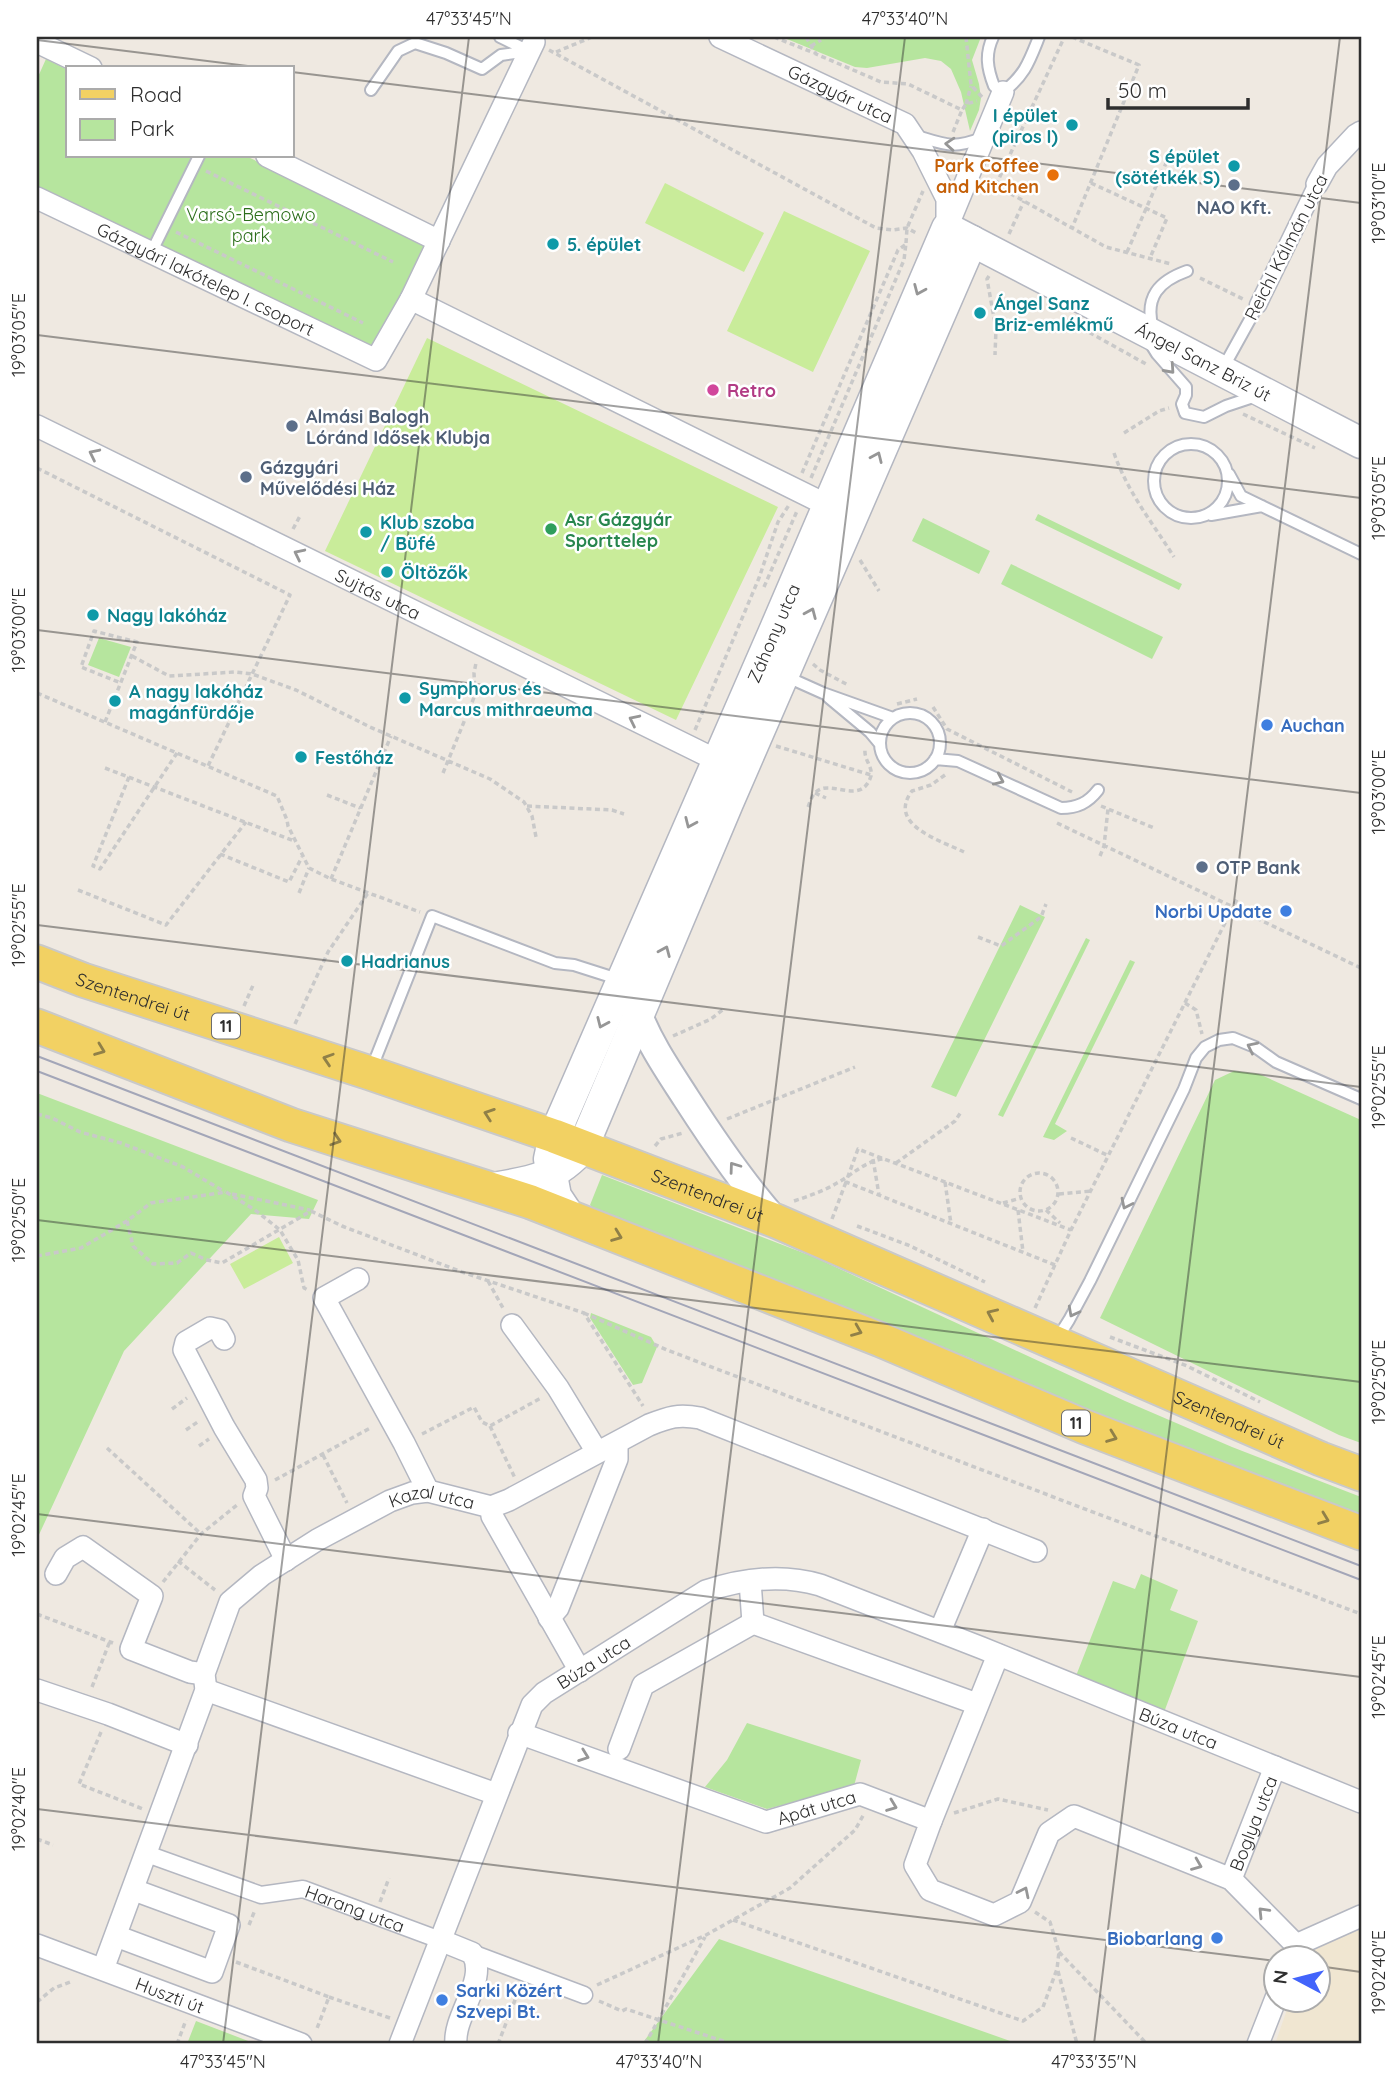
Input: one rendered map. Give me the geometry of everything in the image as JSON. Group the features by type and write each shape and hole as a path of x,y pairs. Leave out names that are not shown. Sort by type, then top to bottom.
{"main road":[{"name":"Ángel Sanz Briz út","path":"947,243 1147,331 1361,443"},
{"name":"Záhony utca","path":"570,1217 556,1196 550,1159 568,1141 638,1013 728,803 772,675 947,243"},
{"name":"Záhony utca","path":"568,1141 621,980 744,756 739,712 775,629 839,511 947,243"},
{"name":"Szentendrei út","path":"37,962 83,980 785,1211 823,1240 1321,1459 1361,1474"},
{"name":"11","path":"37,1026 290,1125 492,1188 570,1217 881,1340 1085,1427 1361,1533"},
{"path":"492,1188 536,1180 552,1174"}],"street":[{"name":"Gázgyár utca","path":"720,37 905,124 935,173 947,199 947,243"},
{"path":"37,39 87,66"},
{"path":"532,46 411,299 839,511"},
{"name":"Záhony utca","path":"947,243 1003,92"},
{"name":"Reichl Kálmán utca","path":"1258,305 1327,166 1361,132"},
{"path":"271,158 439,241"},
{"name":"Gázgyári lakótelep I. csoport","path":"37,198 376,360 411,299"},
{"name":"Sujtás utca","path":"37,426 744,756"},
{"path":"638,1013 653,1047 705,1128 757,1200 785,1211"},
{"path":"358,1279 324,1298 428,1491"},
{"path":"512,1325 558,1388 597,1452"},
{"path":"225,1339 219,1330 210,1328 186,1342 184,1350 224,1427 256,1480 256,1492 286,1560"},
{"name":"Kazal utca","path":"103,1969 187,1745 230,1602 262,1575 317,1540 390,1501 412,1493 428,1491 491,1507 654,1423 670,1416 684,1415 700,1418 1036,1551"},
{"path":"549,1618 558,1608 617,1458 617,1443"},
{"path":"491,1507 492,1516 580,1671"},
{"path":"940,1631 983,1529"},
{"path":"56,1574 65,1558 82,1547 152,1596 131,1649 190,1672 205,1682 496,1794"},
{"name":"Búza utca","path":"400,2044 528,1711 544,1693 706,1591 728,1584 800,1579 820,1585 1361,1802"},
{"path":"750,1581 753,1623"},
{"path":"619,1749 643,1685 753,1623 977,1704"},
{"path":"998,1655 915,1865 930,1891 994,1915 1020,1902 1049,1833 1074,1816 1231,1879 1286,1944"},
{"path":"37,1690 187,1745"},
{"name":"Apát utca","path":"519,1733 766,1822 860,1794 931,1821"},
{"name":"Boglya utca","path":"1231,1879 1275,1767"},
{"name":"Harang utca","path":"148,1854 261,1895 303,1889 440,1940"},
{"path":"116,1936 212,1972 229,1926 134,1890"},
{"path":"1308,1944 1361,1916"},
{"path":"440,1940 584,1995"},
{"name":"Huszti út","path":"37,1945 192,2003 308,2038"},
{"path":"456,2044 457,2026 478,1967 472,1953"},
{"path":"1258,2044 1270,2014"}],"lane":[{"path":"500,37 532,46"},
{"path":"993,37 987,62 994,86 1003,92 1018,80 1039,37"},
{"path":"370,90 398,51 415,43 482,69 501,55 532,46"},
{"path":"914,136 948,146 985,137"},
{"path":"152,253 197,160"},
{"path":"1187,271 1161,284 1153,298 1147,331 1157,354 1186,387 1182,404 1185,412 1204,417 1265,392"},
{"name":"Reichl Kálmán utca","path":"1222,370 1258,305"},
{"path":"1262,506 1192,519 1180,517 1168,511 1155,491 1157,466 1164,455 1186,444 1210,449 1220,457 1241,496 1262,506 1361,554"},
{"path":"1205,516 1223,502 1228,480 1226,468"},
{"path":"739,712 772,675 770,655 775,629"},
{"path":"772,675 893,718"},
{"path":"823,692 870,732 880,744"},
{"path":"901,714 921,715 930,721 938,735 935,759 921,771 903,772 887,762 882,754 881,735 893,718 901,714"},
{"path":"935,759 958,761 1061,808 1075,808 1097,790"},
{"path":"370,1073 432,916 555,963 574,965 621,980"},
{"path":"1040,1336 1069,1320 1184,1089 1196,1058 1205,1047 1219,1040 1233,1038 1255,1046 1276,1062 1361,1099"}],"path":[{"path":"532,46 543,58 592,37"},
{"path":"774,37 881,82 908,84 962,110 971,85 966,37"},
{"path":"806,37 816,54"},
{"path":"996,185 1063,40 1062,37"},
{"path":"1072,37 1139,65 1072,228"},
{"path":"811,46 821,40"},
{"path":"532,46 555,53 876,228 907,228 947,243"},
{"path":"966,104 987,101 971,85"},
{"path":"197,160 393,262"},
{"path":"1127,252 1167,161"},
{"path":"935,173 923,190 907,228 906,243 947,243"},
{"path":"979,176 1106,247 1169,263 1258,305"},
{"path":"1091,183 1167,218 1150,258"},
{"path":"1004,244 1024,201"},
{"path":"164,226 363,323"},
{"path":"978,283 988,279 996,329 995,355"},
{"path":"1124,433 1159,411 1182,404"},
{"path":"1114,453 1135,500 1174,557"},
{"path":"37,468 290,595 208,766"},
{"path":"859,559 880,591"},
{"path":"104,722 121,683 137,642 94,631 81,667 121,683"},
{"path":"132,656 169,676 226,672 252,674 296,690 391,736 490,779 520,798 527,806 536,837"},
{"path":"443,773 475,695 474,673 477,657"},
{"path":"812,661 820,670 858,690"},
{"path":"37,693 277,796 309,868 331,879 432,916"},
{"path":"890,703 917,699"},
{"path":"933,707 947,729 1088,800 1154,828"},
{"path":"331,879 391,736"},
{"path":"808,807 814,793 822,788 831,787 850,792 859,790 869,781 871,768 865,760 866,742"},
{"path":"129,777 93,866 100,869 177,753"},
{"path":"744,756 871,775"},
{"path":"105,768 296,842"},
{"path":"950,773 931,785 912,791 906,802 906,816 917,828 964,852"},
{"path":"814,793 825,798"},
{"path":"327,795 360,808"},
{"path":"527,806 612,810 624,814"},
{"path":"1100,856 1104,846 1108,809"},
{"path":"1049,819 1361,968"},
{"path":"78,890 166,925 246,822"},
{"path":"220,855 289,882 303,856"},
{"path":"299,893 309,868"},
{"path":"294,1026 328,952 368,893"},
{"path":"1040,1336 1055,1265 1237,899"},
{"path":"978,936 1001,946 1041,917 1046,904"},
{"path":"243,1008 254,984"},
{"path":"1185,1003 1196,1010 1205,1047"},
{"path":"656,1146 661,1139 705,1128 855,1067"},
{"path":"897,1163 955,1121 961,1112"},
{"path":"37,1114 52,1118 80,1132 121,1143 183,1167 255,1210 281,1230 298,1260 304,1288 324,1298"},
{"path":"1071,1138 1109,1156"},
{"path":"823,1240 858,1149 873,1157 897,1163 1071,1230"},
{"path":"785,1211 849,1175 873,1157"},
{"path":"873,1157 879,1195"},
{"path":"1040,1172 1052,1177 1056,1182 1059,1194 1055,1204 1046,1210 1034,1211 1028,1208 1021,1198 1020,1192 1028,1176 1040,1172"},
{"path":"846,1182 1055,1265"},
{"path":"945,1182 951,1224"},
{"path":"1059,1194 1091,1191"},
{"path":"37,1256 81,1248 127,1221 151,1203 226,1192 311,1211 342,1226 584,1313 667,1350 1361,1614"},
{"path":"1001,1203 1021,1198"},
{"path":"1018,1210 1023,1252"},
{"path":"1046,1210 1062,1226"},
{"path":"127,1221 133,1246 153,1264 177,1263 191,1253 207,1261 222,1263 311,1211"},
{"path":"487,1280 512,1325"},
{"path":"584,1313 654,1423"},
{"path":"490,1426 558,1388"},
{"path":"404,1443 474,1406 482,1422 490,1426 522,1492"},
{"path":"152,1596 201,1534 244,1500 390,1417"},
{"path":"107,1448 201,1534"},
{"path":"323,1455 356,1520"},
{"path":"178,1561 230,1602"},
{"path":"37,1614 131,1649"},
{"path":"85,1706 110,1641"},
{"path":"108,1714 79,1784 160,1816"},
{"path":"732,2044 626,2009 622,2011 584,1995 591,1987 706,1935 790,1888 855,1830 872,1798"},
{"path":"931,1821 998,1799 1074,1816"},
{"path":"37,1839 53,1845"},
{"path":"374,1916 389,1878"},
{"path":"1020,1902 1050,1922 1059,1952 1058,1969 1077,2044"},
{"path":"733,1920 1023,2021 1043,2007 1058,1969"},
{"path":"645,2044 706,1935"},
{"path":"1059,1952 1147,2044"},
{"path":"218,1955 408,2024"},
{"path":"37,2003 54,1988 103,1969"},
{"path":"498,2044 525,1973"},
{"path":"308,2038 329,1997"},
{"path":"177,2044 192,2003"}],"shaded area":[{"path":"1361,1924 1361,2044 1275,2044 1285,2014 1332,2014 1332,1944 1316,1944"}],"green space":[{"path":"782,37 981,37 972,60 981,98 970,131 961,92 951,69 941,61 925,58 867,68 855,67"},
{"name":"Varsó-Bemowo park","path":"46,59 66,69 66,158 250,158 425,243 374,350 37,186 37,79"},
{"path":"665,183 764,233 744,272 645,223"},
{"path":"784,211 870,251 813,372 727,331"},
{"name":"Asr Gázgyár Sporttelep","path":"427,338 778,507 676,720 325,551"},
{"path":"1038,514 1182,584 1179,590 1035,520"},
{"path":"923,518 990,551 979,574 912,541"},
{"path":"1011,564 1163,637 1152,659 1001,584"},
{"path":"99,638 131,647 119,677 88,665"},
{"path":"1020,905 1045,917 956,1097 931,1087"},
{"path":"1086,938 1090,940 1003,1117 998,1115"},
{"path":"1130,960 1135,962 1055,1124 1067,1131 1054,1140 1043,1137"},
{"path":"1234,1071 1259,1074 1361,1120 1361,1443 1339,1435 1100,1318 1215,1080"},
{"path":"37,1093 318,1200 309,1219 251,1214 124,1351 37,1539"},
{"path":"602,1175 814,1257 1125,1401 1232,1447 1361,1497 1361,1518 1038,1391 972,1359 594,1209 590,1205"},
{"path":"279,1237 293,1263 244,1289 230,1264"},
{"path":"591,1313 651,1337 657,1347 642,1383 633,1385 590,1318"},
{"path":"1141,1574 1178,1590 1170,1610 1198,1621 1163,1715 1074,1681 1113,1581 1135,1589"},
{"path":"747,1723 861,1760 854,1786 767,1809 705,1787 727,1760"},
{"path":"719,1939 1019,2044 642,2044"},
{"path":"196,2021 256,2044 187,2044"}],"tram line":[{"path":"37,1056 1361,1566"},
{"path":"37,1071 1361,1580"}],"place":[{"name":"I épület (piros I)","path":"1072,125"},
{"name":"S épület (sötétkék S)","path":"1234,166"},
{"name":"Park Coffee and Kitchen","path":"1053,175"},
{"name":"NAO Kft.","path":"1234,185"},
{"name":"5. épület","path":"553,244"},
{"name":"Ángel Sanz Briz-emlékmű","path":"980,313"},
{"name":"Retro","path":"713,390"},
{"name":"Almási Balogh Lóránd Idősek Klubja","path":"292,426"},
{"name":"Gázgyári Művelődési Ház","path":"246,477"},
{"name":"Asr Gázgyár Sporttelep","path":"551,529"},
{"name":"Klub szoba / Büfé","path":"366,532"},
{"name":"Öltözők","path":"387,572"},
{"name":"Nagy lakóház","path":"93,615"},
{"name":"Symphorus és Marcus mithraeuma","path":"405,698"},
{"name":"A nagy lakóház magánfürdője","path":"115,701"},
{"name":"Auchan","path":"1267,725"},
{"name":"Festőház","path":"301,757"},
{"name":"OTP Bank","path":"1202,867"},
{"name":"Norbi Update","path":"1286,911"},
{"name":"Hadrianus","path":"347,961"},
{"name":"Biobarlang","path":"1217,1938"},
{"name":"Sarki Közért Szvepi Bt.","path":"442,2000"}]}
